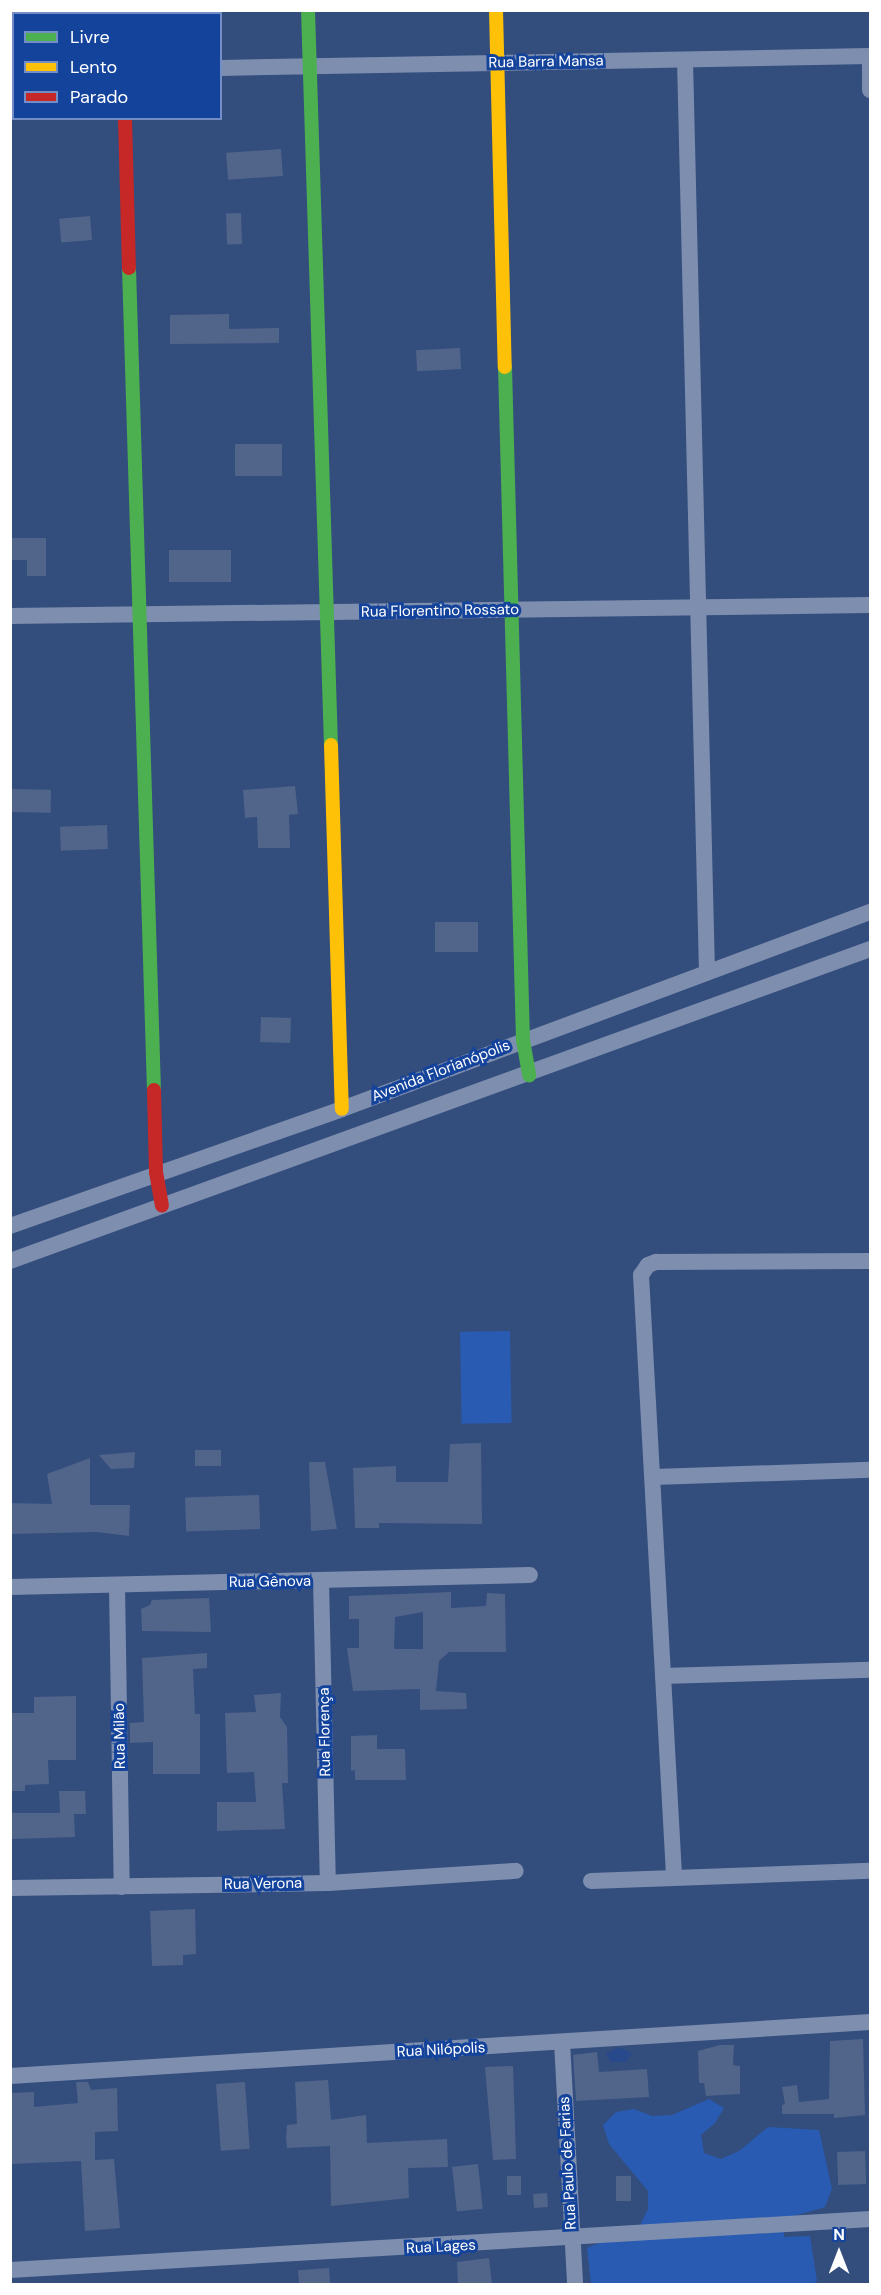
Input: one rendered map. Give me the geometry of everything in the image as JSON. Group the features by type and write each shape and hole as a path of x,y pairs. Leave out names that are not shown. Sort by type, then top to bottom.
{"street":[{"path":"308,10 342,1109"},
{"path":"496,10 514,610 523,1040 529,1075"},
{"path":"870,56 870,90"},
{"name":"Rua Barra Mansa","path":"222,68 870,56"},
{"path":"685,60 707,972"},
{"path":"125,120 156,1172 162,1205"},
{"name":"Rua Florentino Rossato","path":"10,616 870,605"},
{"name":"Avenida Florianópolis","path":"10,1226 156,1172 342,1109 870,912"},
{"path":"10,1262 870,949"},
{"path":"674,1875 654,1477 640,1275 648,1265 656,1262 870,1261"},
{"path":"654,1477 870,1470"},
{"name":"Rua Gênova","path":"10,1587 530,1575"},
{"name":"Rua Florença","path":"321,1580 328,1883"},
{"name":"Rua Milão","path":"117,1585 122,1887"},
{"path":"663,1676 870,1670"},
{"name":"Rua Verona","path":"10,1888 328,1883 516,1871"},
{"path":"591,1881 674,1875 870,1871"},
{"name":"Rua Nilópolis","path":"10,2076 870,2022"},
{"name":"Rua Paulo de Farias","path":"562,2042 575,2284"},
{"name":"Rua Lages","path":"10,2270 572,2240 870,2219"}],"shaded area":[{"path":"510,1331 512,1423 462,1424 460,1332"},
{"path":"617,2048 627,2050 632,2054 625,2062 611,2062 606,2054"},
{"path":"709,2099 724,2108 715,2123 701,2135 704,2153 721,2159 739,2151 768,2127 819,2130 832,2189 825,2207 784,2219 784,2237 810,2236 817,2281 813,2284 591,2284 587,2248 639,2227 648,2209 648,2191 609,2144 603,2125 616,2112 634,2109 652,2116 672,2115"}],"building":[{"path":"281,149 283,176 228,180 226,153"},
{"path":"241,213 242,244 227,245 226,214"},
{"path":"90,216 92,240 61,243 59,219"},
{"path":"229,314 229,329 279,328 279,343 170,344 170,315"},
{"path":"460,348 461,369 417,371 416,350"},
{"path":"235,444 282,444 282,476 235,476"},
{"path":"10,538 46,538 46,576 27,576 27,560 10,560"},
{"path":"169,550 231,550 231,582 169,582"},
{"path":"295,786 298,814 289,815 290,848 258,848 257,817 245,818 243,790"},
{"path":"10,789 51,790 51,813 10,812"},
{"path":"107,825 108,849 61,851 60,827"},
{"path":"435,922 478,922 478,952 435,952"},
{"path":"261,1017 291,1018 290,1043 260,1042"},
{"path":"481,1443 482,1524 379,1523 379,1528 355,1528 353,1468 396,1466 396,1482 448,1482 450,1444"},
{"path":"195,1450 221,1450 221,1466 195,1466"},
{"path":"135,1452 134,1468 111,1469 99,1455"},
{"path":"90,1458 90,1505 130,1505 129,1536 97,1532 10,1534 10,1503 52,1504 47,1474"},
{"path":"309,1462 325,1462 337,1529 311,1531"},
{"path":"259,1495 260,1529 186,1532 185,1498"},
{"path":"451,1592 451,1608 486,1606 487,1593 505,1594 506,1652 449,1652 439,1661 436,1691 466,1693 467,1709 420,1710 420,1689 353,1691 347,1648 359,1648 359,1619 349,1619 349,1596","holes":["423,1612 423,1649 394,1649 395,1617"]},
{"path":"209,1598 211,1632 142,1631 141,1609 150,1605 152,1600"},
{"path":"207,1653 207,1668 193,1669 195,1714 200,1714 200,1774 153,1774 153,1742 130,1743 130,1723 144,1722 142,1658"},
{"path":"281,1693 280,1717 287,1727 288,1783 282,1783 285,1829 217,1831 217,1802 256,1802 254,1772 227,1773 225,1713 256,1712 254,1695"},
{"path":"76,1696 76,1760 48,1760 49,1784 25,1785 25,1791 10,1791 10,1713 34,1713 34,1697"},
{"path":"377,1735 377,1749 405,1749 406,1780 355,1780 355,1770 351,1771 351,1736"},
{"path":"59,1791 85,1791 86,1814 74,1814 75,1837 12,1839 12,1813 60,1813"},
{"path":"195,1909 196,1954 183,1955 183,1965 152,1966 150,1911"},
{"path":"863,2039 865,2115 834,2118 834,2114 782,2114 782,2105 785,2104 782,2087 797,2085 799,2102 829,2099 830,2041"},
{"path":"720,2045 734,2045 733,2065 740,2066 740,2094 706,2096 704,2083 699,2083 698,2051"},
{"path":"597,2052 599,2072 647,2069 649,2097 576,2101 573,2055"},
{"path":"513,2066 516,2159 493,2160 485,2067"},
{"path":"328,2080 331,2120 366,2115 367,2143 447,2139 448,2167 408,2168 409,2198 331,2206 330,2146 287,2148 286,2139 287,2125 297,2124 295,2082"},
{"path":"76,2082 88,2082 91,2090 117,2088 118,2131 95,2132 95,2160 114,2159 120,2228 85,2231 81,2161 10,2164 10,2093 34,2092 34,2107 78,2103"},
{"path":"245,2082 250,2149 221,2151 216,2084"},
{"path":"865,2151 866,2184 838,2185 837,2152"},
{"path":"478,2164 483,2209 457,2211 452,2167"},
{"path":"507,2176 521,2176 521,2195 507,2195"},
{"path":"616,2176 631,2176 631,2201 616,2201"},
{"path":"547,2193 548,2207 534,2208 533,2194"},
{"path":"489,2258 492,2284 458,2284 457,2262"},
{"path":"329,2268 330,2284 299,2284 298,2270"}],"traffic: fast":[{"path":"308,10 331,745"},
{"path":"129,268 154,1090"},
{"path":"505,367 523,1040 529,1075"}],"traffic: slow":[{"path":"496,10 505,367"},
{"path":"331,745 342,1109"}],"traffic: jam":[{"path":"125,120 129,268"},
{"path":"154,1090 156,1172 162,1205"}]}
